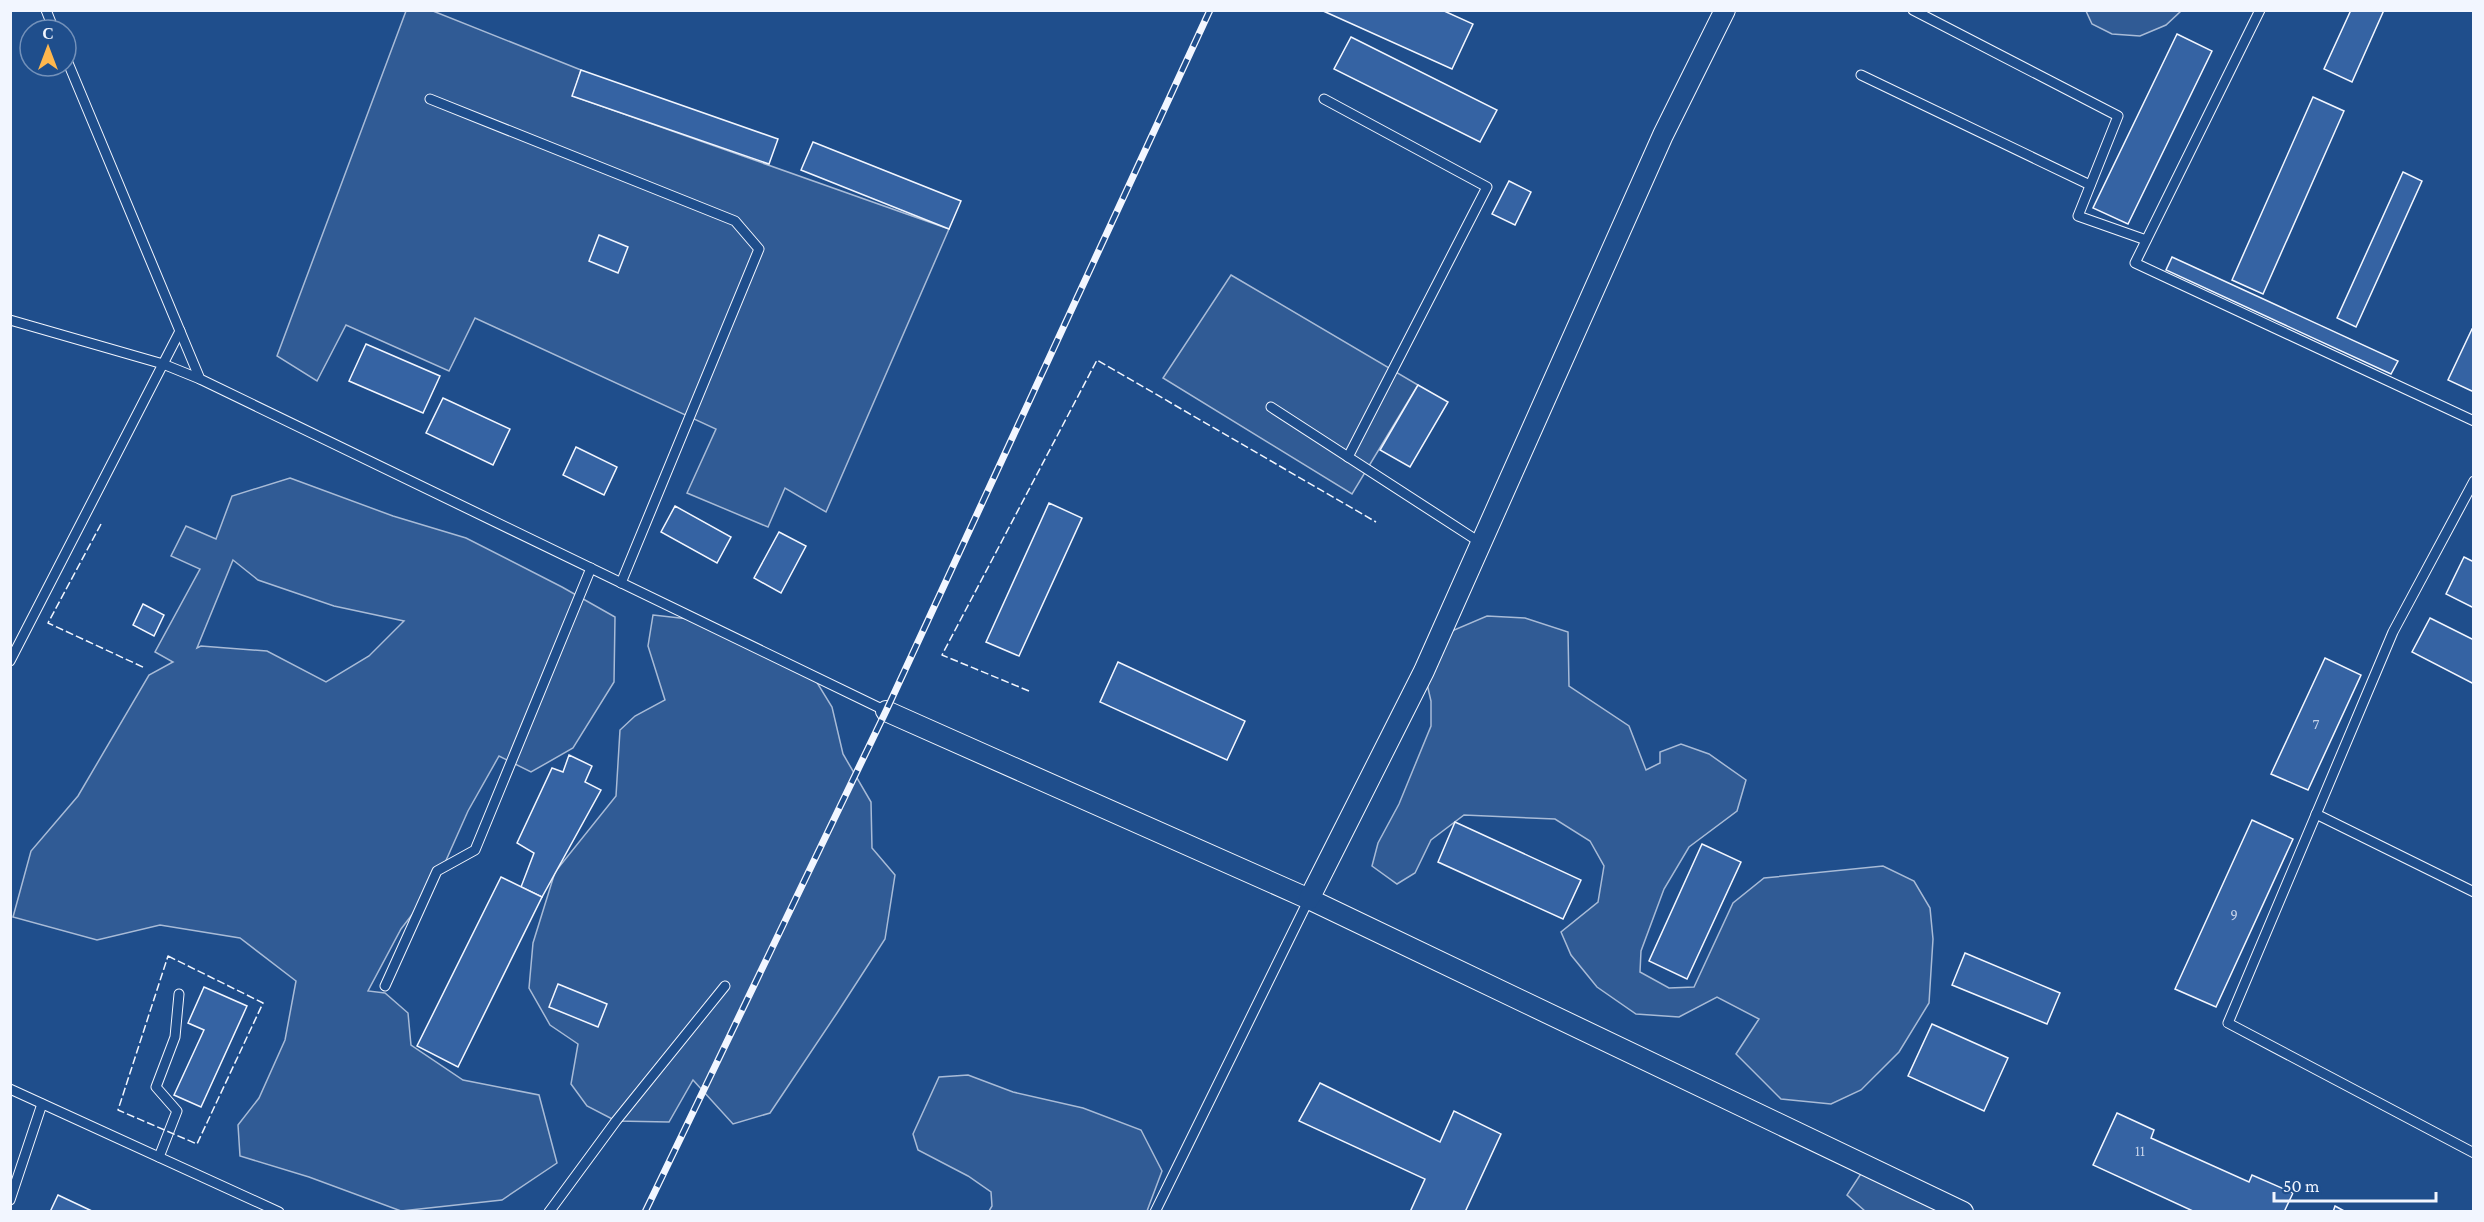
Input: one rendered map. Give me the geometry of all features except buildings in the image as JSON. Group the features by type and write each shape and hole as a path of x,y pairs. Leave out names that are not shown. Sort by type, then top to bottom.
{"street":[{"path":"1309,899 1424,671 1663,135 1725,10"},
{"path":"886,711 1309,899 1964,1212"}],"lane":[{"path":"1913,10 2118,116 2078,216 2146,240"},
{"path":"2260,10 2135,263 2474,421"},
{"path":"1861,75 2063,170 2090,185"},
{"path":"74,78 200,379"},
{"path":"430,99 735,221 759,249 621,583"},
{"path":"1324,99 1487,187 1348,457"},
{"path":"10,320 163,364 200,379 886,711"},
{"path":"10,661 180,330"},
{"path":"1271,407 1481,543"},
{"path":"2474,481 2393,632 2228,1023 2474,1153"},
{"path":"385,986 437,871 475,850 591,568"},
{"path":"2316,814 2474,892"},
{"path":"1155,1212 1309,899"},
{"path":"549,1212 616,1121 725,986"},
{"path":"159,1157 177,1111 156,1087 175,1037 179,994"},
{"path":"10,1089 279,1212"},
{"path":"10,1200 42,1104"}],"shaded area":[{"path":"406,11 433,11 581,70 573,96 949,229 826,512 785,488 768,527 687,493 716,429 475,318 449,371 346,325 317,381 277,356"},
{"path":"2086,11 2181,11 2166,25 2140,36 2112,34 2092,24"},
{"path":"1231,275 1418,385 1352,494 1163,378"},
{"path":"290,478 393,516 466,538 615,617 614,682 573,748 531,772 499,756 468,811 435,885 401,929 368,991 385,993 408,1013 411,1045 463,1080 539,1095 557,1163 502,1200 401,1211 309,1177 240,1156 238,1125 259,1098 285,1040 296,981 240,938 160,925 97,940 13,917 31,851 78,796 149,675 173,662 155,652 200,569 171,556 186,526 216,539 232,496","holes":["233,560 258,580 334,606 404,621 369,656 326,682 267,651 201,646 197,648"]},
{"path":"653,615 698,620 813,676 832,707 843,754 871,802 872,848 895,875 885,939 837,1013 770,1113 733,1124 693,1080 669,1122 616,1121 587,1106 571,1084 578,1044 550,1025 529,988 533,943 555,872 616,796 620,730 635,716 665,700 648,646"},
{"path":"1487,616 1525,618 1568,632 1569,686 1629,726 1646,770 1660,763 1660,752 1681,744 1709,754 1746,780 1737,811 1689,847 1664,889 1641,951 1640,972 1669,988 1694,987 1733,903 1764,878 1883,866 1914,881 1930,908 1933,939 1929,1003 1899,1052 1861,1090 1831,1104 1781,1099 1736,1054 1759,1019 1717,997 1679,1017 1636,1014 1597,987 1571,955 1561,932 1598,902 1604,866 1590,841 1555,819 1464,815 1431,840 1415,873 1397,884 1372,866 1378,843 1399,804 1431,726 1431,701 1424,671 1440,636"},
{"path":"968,1075 1013,1092 1083,1108 1141,1130 1162,1171 1147,1211 989,1211 992,1206 991,1192 968,1176 918,1150 913,1134 939,1077"},
{"path":"1866,1166 1963,1211 1865,1211 1847,1195"}],"railway":[{"path":"645,1212 886,711 1210,10"}],"fence":[{"path":"1029,691 942,655 1097,360 1376,522"},
{"path":"101,524 48,623 145,668"},
{"path":"168,956 263,1003 197,1144 118,1110 168,956"}]}
